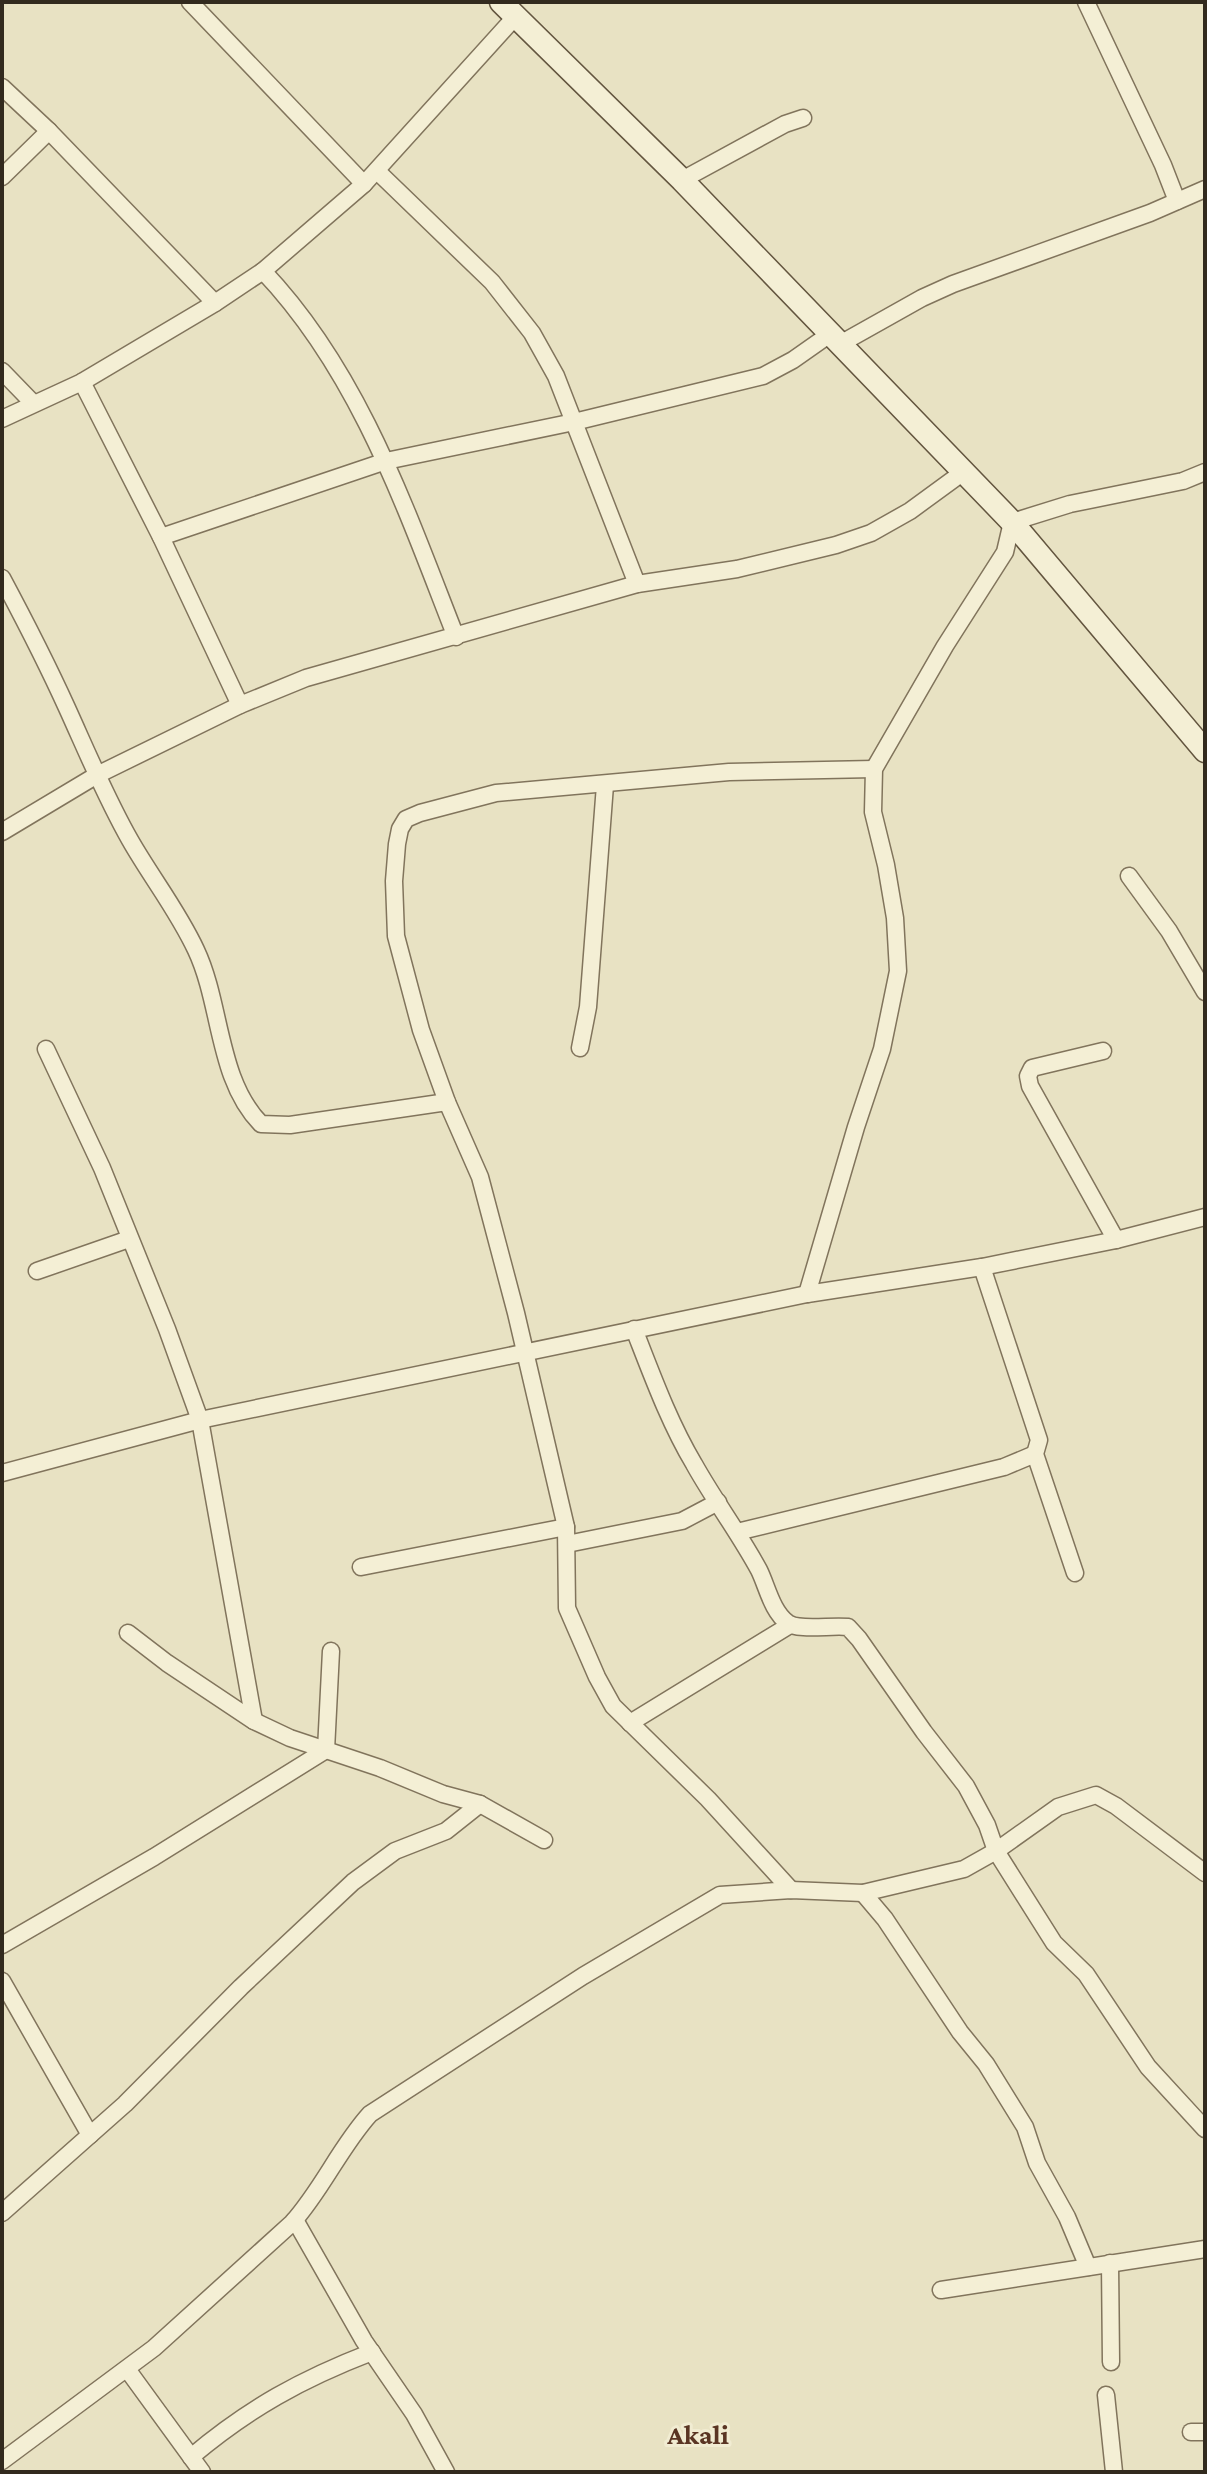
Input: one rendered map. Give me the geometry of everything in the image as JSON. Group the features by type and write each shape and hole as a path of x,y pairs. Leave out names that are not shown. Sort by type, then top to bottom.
{"street":[{"path":"190,2 364,184"},
{"path":"1086,2 1177,201"},
{"path":"2,419 82,382 263,271 377,171 509,9 682,180 1012,522 1205,751"},
{"path":"2,87 49,131 215,303"},
{"path":"682,180 785,124 803,118"},
{"path":"2,177 49,131"},
{"path":"377,171 492,282 532,333 556,376 637,584"},
{"path":"161,537 386,461 574,422 763,376 953,284 1205,189"},
{"path":"263,271 290,299 355,401 386,461 456,637"},
{"path":"2,371 33,403"},
{"path":"82,382 161,537 240,705"},
{"path":"1012,522 1070,504 1183,481 1205,472"},
{"path":"2,832 97,775 240,705 306,678 637,584 737,569 836,545 871,533 910,511 962,473"},
{"path":"807,1294 882,1049 898,971 895,918 873,812 874,769 945,646 1005,552 1012,522"},
{"path":"2,578 130,840 194,946 206,974 225,1052 248,1110 261,1124 290,1125 447,1102"},
{"path":"791,1890 708,1799 613,1706 567,1608 567,1535 525,1351 480,1177 447,1102 421,1030 396,936 394,881 400,829 406,819 496,793 729,772 874,769"},
{"path":"580,1048 588,1007 605,785"},
{"path":"1129,876 1169,931 1205,992"},
{"path":"46,1049 102,1168 200,1420 254,1721"},
{"path":"1103,1051 1032,1068 1028,1076 1030,1086 1116,1240"},
{"path":"2,1473 200,1420 807,1294 982,1267 1116,1240 1205,1217"},
{"path":"37,1271 129,1239"},
{"path":"982,1267 1039,1440 1035,1454 1075,1573"},
{"path":"634,1329 666,1409 693,1463 760,1571 781,1617 790,1625 800,1628 848,1627 859,1639 966,1786 987,1825 996,1851 1054,1943 1086,1974 1148,2067 1205,2129"},
{"path":"737,1532 1004,1467 1035,1454"},
{"path":"361,1567 567,1535 682,1521 718,1502"},
{"path":"630,1723 790,1625"},
{"path":"128,1633 254,1721 290,1738 380,1768 443,1794 480,1804 544,1840"},
{"path":"326,1750 331,1651"},
{"path":"2,1945 154,1857 326,1750"},
{"path":"2,2461 184,2323 295,2220 309,2204 357,2128 384,2103 583,1976 720,1895 791,1890 863,1893 964,1869 996,1851 1058,1807 1096,1795 1116,1806 1205,1873"},
{"path":"2,2213 125,2104 241,1987 353,1882 395,1851 459,1824 480,1804"},
{"path":"863,1893 885,1919 960,2032 986,2064 1025,2127 1037,2163 1067,2217 1088,2267"},
{"path":"2,1981 90,2135"},
{"path":"295,2220 446,2472"},
{"path":"941,2290 1205,2249"},
{"path":"1110,2263 1111,2362"},
{"path":"191,2457 262,2403 327,2368 372,2352"},
{"path":"127,2369 202,2472"},
{"path":"1106,2395 1114,2472"}],"district":[{"name":"Akali","path":"698,2434"}]}
